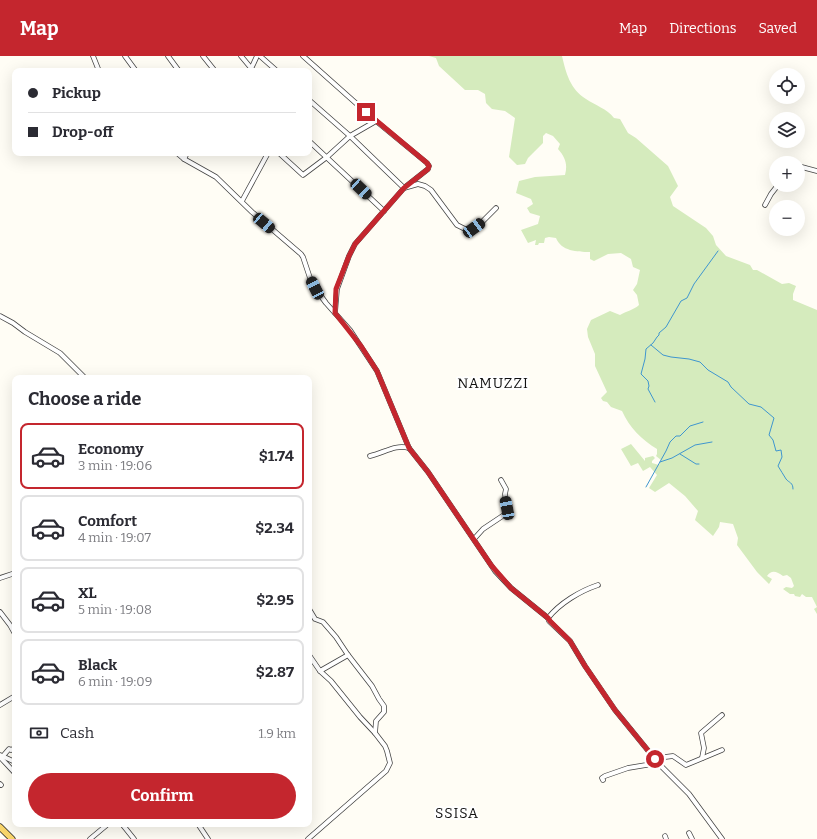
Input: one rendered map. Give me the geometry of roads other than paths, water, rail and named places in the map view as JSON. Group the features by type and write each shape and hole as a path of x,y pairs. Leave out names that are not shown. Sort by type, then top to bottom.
{"main road":[{"path":"0,827 12,839"}],"street":[{"path":"94,56 98,68"},
{"path":"125,56 134,68"},
{"path":"168,56 177,68"},
{"path":"203,56 213,68"},
{"path":"241,56 249,68"},
{"path":"251,68 257,56"},
{"path":"260,56 274,68"},
{"path":"303,56 376,121 428,164 428,169 404,188 355,244 336,289 335,313"},
{"path":"312,103 350,136 404,188"},
{"path":"282,156 303,175 327,157 350,136 376,121"},
{"path":"312,144 384,210"},
{"path":"180,156 216,176 252,212 303,257 315,288 357,341 377,371 409,448 428,472 495,571 505,583 530,605 548,618 570,641 615,710 658,763 689,794 722,839"},
{"path":"242,202 266,156"},
{"path":"805,168 817,171"},
{"path":"404,188 418,184 431,190 457,225 465,229 474,228 496,208"},
{"path":"764,205 772,192"},
{"path":"0,316 60,353 82,375"},
{"path":"370,456 397,447 402,446 409,448"},
{"path":"474,539 483,529 507,513 505,494 506,489 501,480"},
{"path":"0,578 12,574"},
{"path":"548,618 561,605 598,585"},
{"path":"0,612 12,629"},
{"path":"312,613 316,619 323,622 336,637 372,686 384,706 384,712 376,721 375,733"},
{"path":"320,671 348,655"},
{"path":"308,839 386,771 390,763 387,751 375,733 360,717 331,680 320,671 312,659"},
{"path":"0,705 12,698"},
{"path":"702,758 704,748 701,733 722,715"},
{"path":"1,756 9,749 12,750"},
{"path":"603,780 602,778 605,776 628,768 658,763 665,757 673,756 686,766 722,750"},
{"path":"1,756 12,761"},
{"path":"1,756 12,770"},
{"path":"90,839 104,827"},
{"path":"124,827 134,839"},
{"path":"200,827 208,839"},
{"path":"689,833 692,839"}],"waterway":[{"path":"655,402 648,389 648,381 641,374 646,349 666,327 681,301 687,298 694,284 718,251"},
{"path":"651,345 663,355 700,362 708,370 728,382 731,387 749,404 761,407 774,418 769,435 773,440 776,451 781,450 782,457 778,466 786,479 792,484 793,489"},
{"path":"646,487 670,442 676,436 680,436 690,426 703,422"},
{"path":"660,462 672,458 695,445 712,442"},
{"path":"680,454 696,464 699,464"}],"district":[{"name":"NAMUZZI","path":"493,383"},
{"name":"SSISA","path":"457,813"}]}
